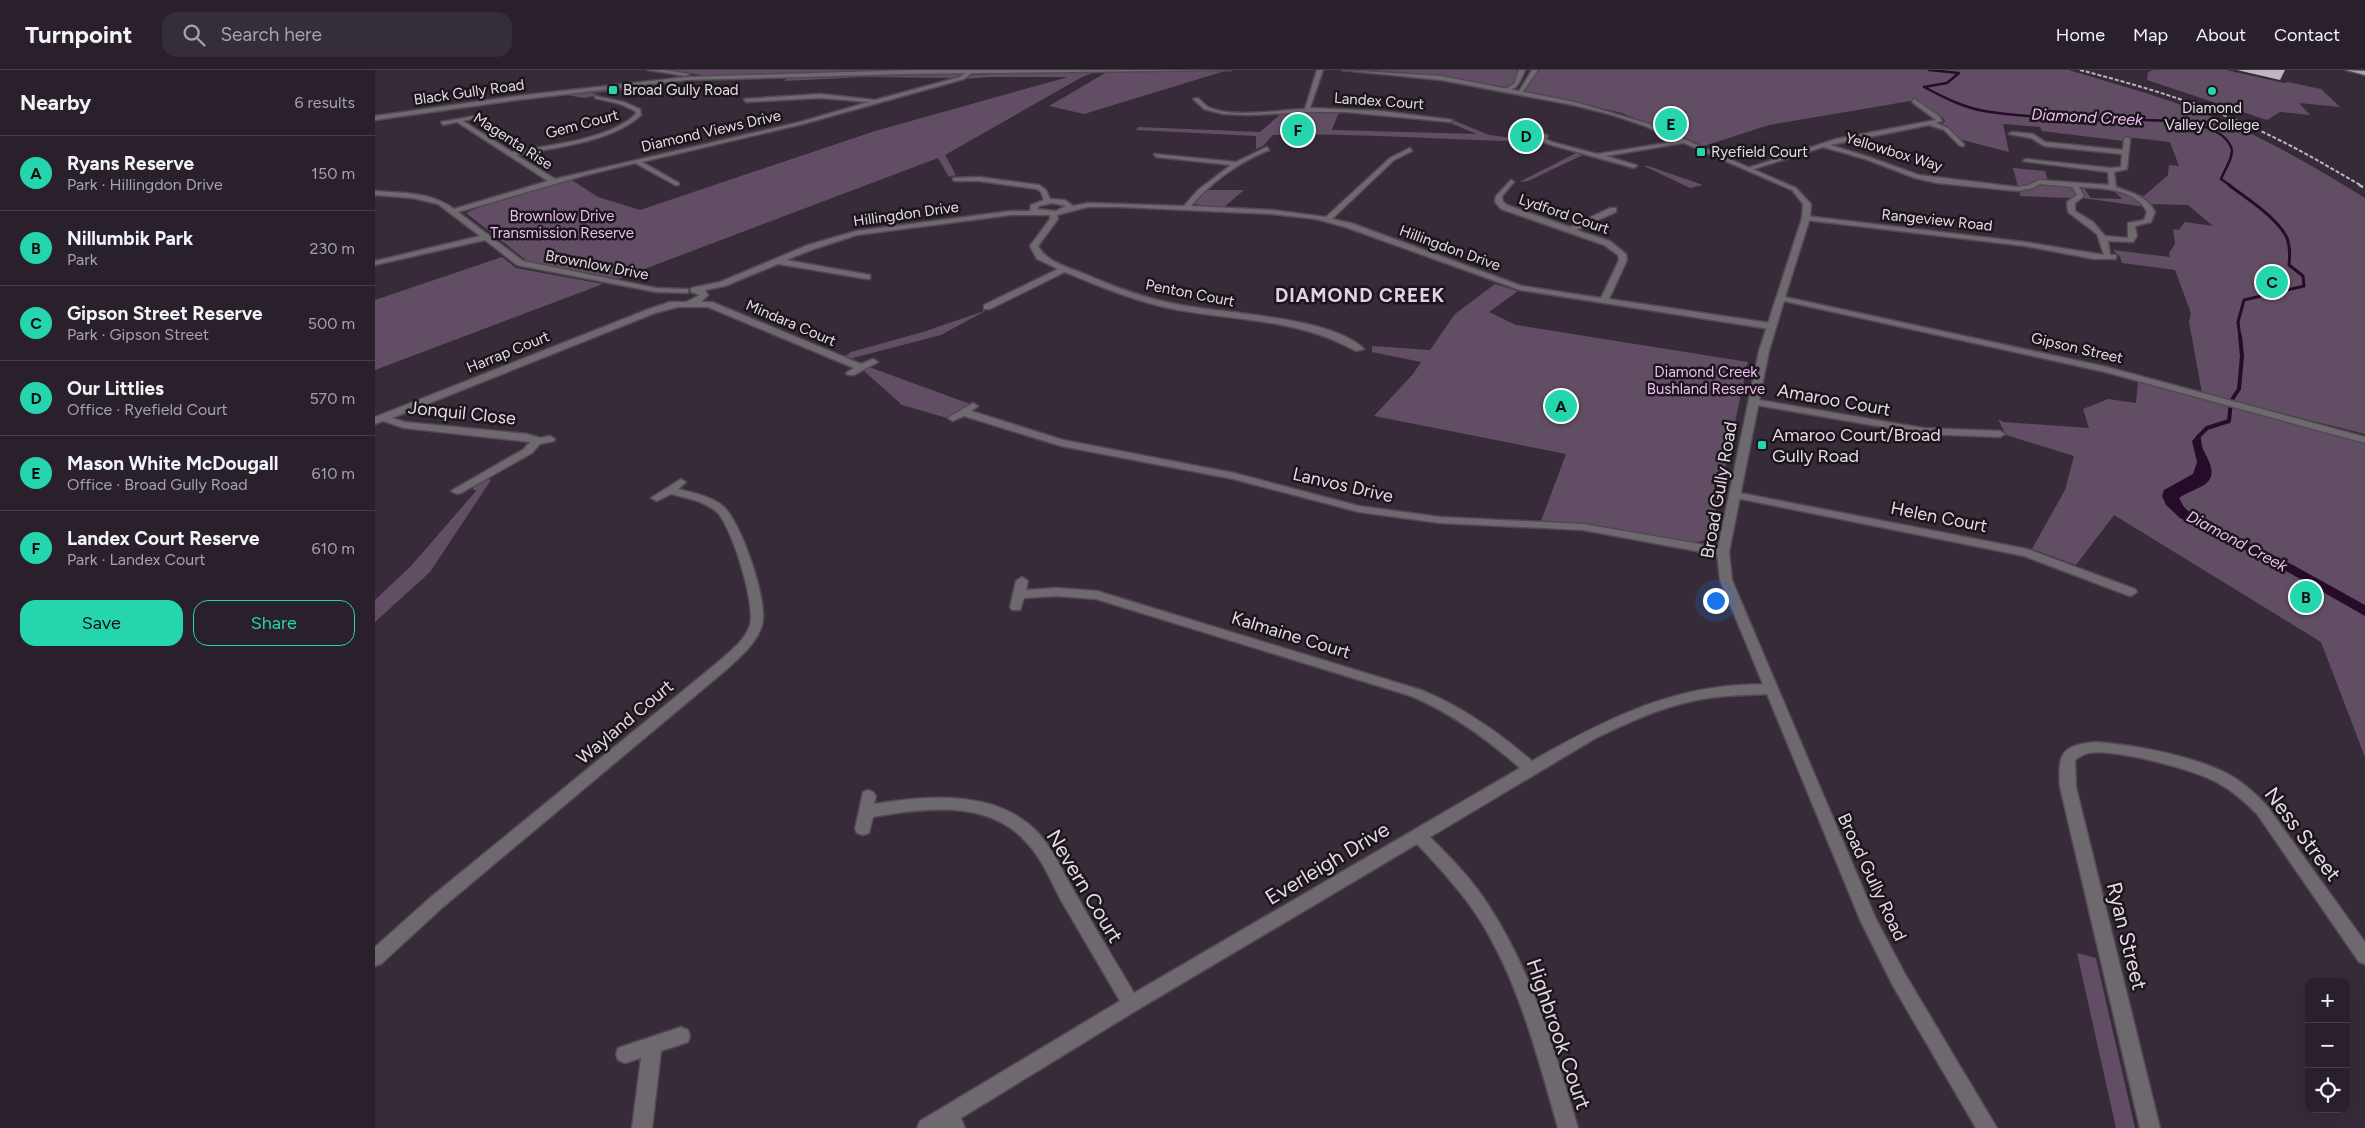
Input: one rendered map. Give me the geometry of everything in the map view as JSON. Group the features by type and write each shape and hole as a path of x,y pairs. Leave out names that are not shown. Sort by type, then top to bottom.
{"main road":[{"path":"2349,70 2365,73"}],"street":[{"path":"651,70 683,77 711,78 971,71 1228,70"},
{"name":"Landex Court","path":"1307,110 1320,70"},
{"path":"1345,70 1410,74 1520,92 1615,114 1782,183 1799,193 1807,204 1806,218"},
{"path":"1520,92 1535,70"},
{"name":"Diamond Views Drive","path":"455,211 636,160 782,128 878,102 962,78 971,71"},
{"path":"1507,90 1516,86 1520,73 1530,77"},
{"path":"683,77 711,78"},
{"name":"Black Gully Road","path":"375,118 506,99 656,83 683,77"},
{"path":"746,100 820,96 878,102"},
{"name":"Gem Court","path":"510,154 606,133 627,125 639,114 638,110 627,104 597,97"},
{"path":"1189,100 1203,98"},
{"name":"Landex Court","path":"1196,99 1205,108 1216,111 1264,113 1307,110 1391,112 1450,120"},
{"path":"1748,168 1771,163 1837,140 1930,123 1940,119 1914,101"},
{"name":"Magenta Rise","path":"443,123 473,117"},
{"name":"Magenta Rise","path":"458,120 554,182"},
{"path":"1930,123 1946,129 1962,145"},
{"path":"2012,134 2035,137 2038,141"},
{"path":"1545,136 1544,140 1550,143 1634,166"},
{"path":"2026,161 2123,170 2127,139"},
{"path":"2043,163 2034,159 2033,142 2038,141 2126,152"},
{"path":"1597,156 1686,142"},
{"name":"Yellowbox Way","path":"1823,145 1867,158 1917,177 1937,181 2017,188 2031,187 2039,182 2111,188 2141,200 2148,205 2151,212 2147,222 2131,225 2133,236 2130,240 2103,238"},
{"path":"1186,208 1197,194 1257,152 1267,149"},
{"path":"1328,219 1392,159 1410,150"},
{"path":"1155,155 1239,164"},
{"path":"636,160 677,184"},
{"path":"2111,170 2114,185 2111,188"},
{"path":"955,179 979,179 1039,187 1044,191 1048,202"},
{"name":"Lydford Court","path":"1510,182 1499,196 1499,202 1504,208 1612,245 1621,254 1623,260 1604,301"},
{"path":"2075,185 2081,196 2071,201 2071,210 2095,226 2103,238"},
{"name":"Brownlow Drive","path":"377,194 427,198 440,202 455,211 520,263 656,290 685,291"},
{"name":"Hillingdon Drive","path":"1011,213 1048,202 1063,202 1289,214 1328,219 1503,283 1540,292 1770,326"},
{"path":"1063,202 1069,204 1069,208"},
{"name":"Hillingdon Drive","path":"685,291 722,284 826,242 873,230 1011,213 1053,213 1087,205 1120,205"},
{"path":"1033,206 1033,210 1039,213"},
{"path":"1570,230 1609,209 1621,213"},
{"name":"Penton Court","path":"1053,213 1054,219 1038,238 1035,250 1044,260 1152,301 1196,310 1296,325 1339,338 1359,349"},
{"name":"Rangeview Road","path":"1806,218 1941,236 2011,242 2107,254 2103,238"},
{"name":"Broad Gully Road","path":"1806,218 1770,326 1723,552 1723,564 1731,597 1869,922 1899,980 1987,1128"},
{"path":"375,263 486,237"},
{"path":"776,261 867,277"},
{"path":"987,307 1017,290 1065,269"},
{"name":"Hillingdon Drive","path":"705,298 722,284"},
{"name":"Brownlow Drive","path":"656,290 665,300"},
{"path":"695,290 702,292 705,298"},
{"name":"Harrap Court","path":"652,310 665,300 685,291"},
{"name":"Mindara Court","path":"677,305 705,298 862,368"},
{"name":"Gipson Street","path":"1780,298 2107,370 2365,440"},
{"path":"665,300 677,305"},
{"name":"Harrap Court","path":"379,419 652,310 677,305"},
{"path":"977,305 996,310"},
{"path":"851,373 873,362"},
{"name":"Amaroo Court","path":"1753,402 1923,431 2000,434"},
{"name":"Lanvos Drive","path":"973,406 958,415 1061,443 1234,476 1309,497 1380,513 1440,520 1583,528 1723,552"},
{"name":"Jonquil Close","path":"379,419 405,425 527,437 536,442"},
{"name":"Jonquil Close","path":"457,491 528,451 536,442 550,439"},
{"name":"Wayland Court","path":"375,958 437,902 722,666 751,635 756,625 759,607 723,511 711,502 675,486 657,498"},
{"name":"Helen Court","path":"1735,495 2027,552 2131,592"},
{"name":"Kalmaine Court","path":"1019,594 1056,592 1097,595 1416,693 1451,707 1467,717 1531,768"},
{"name":"Everleigh Drive","path":"927,1128 953,1121 1131,1004 1591,734 1649,710 1706,693 1770,689"},
{"name":"Ness Street","path":"2069,756 2084,748 2119,749 2207,771 2236,786 2262,810 2365,956"},
{"name":"Ryan Street","path":"2069,756 2066,763 2068,787 2150,1128"},
{"name":"Nevern Court","path":"863,829 867,804 916,804 963,806 992,813 1027,832 1045,856 1131,1004"},
{"name":"Highbrook Court","path":"1418,835 1462,882 1505,948 1529,1002 1568,1128"},
{"path":"625,1054 681,1036"},
{"path":"642,1128 652,1045"}],"green space":[{"path":"665,70 942,70 710,76"},
{"path":"1371,70 1520,70 1515,83 1505,87 1428,75"},
{"path":"1537,70 2068,70 2164,99 2239,128 2294,156 2365,198 2365,434 2202,393 2189,322 2191,313 2175,270 2122,263 2120,257 2113,250 2170,257 2169,253 2175,244 2173,229 2179,230 2185,222 2213,226 2188,205 2150,204 2123,191 2144,196 2168,175 2169,165 2179,166 2170,142 2125,137 2123,141 2042,131 2040,127 2003,124 2009,152 1959,139 1942,125 1945,121 1943,118 1916,100 1769,125 1704,146 1622,113 1525,91"},
{"path":"2154,70 2226,70 2284,83 2288,82 2321,89 2340,107 2299,103 2310,115 2280,112 2267,120 2147,80 2148,72"},
{"path":"1225,71 1084,114 1049,106 1107,72"},
{"name":"Brownlow Drive Transmission Reserve","path":"1048,72 1093,73 1082,77 945,155 956,175 949,177 938,158 618,279 527,261 466,213 487,204 570,179 598,197 640,210 875,131 1068,77 962,79 972,75"},
{"path":"960,73 962,76 956,78 864,77 784,81 791,76"},
{"path":"656,84 662,86 592,93 600,95 584,98 567,95 524,99"},
{"path":"517,99 375,121 494,102"},
{"path":"1339,112 1332,130 1477,134 1450,123 1453,120 1489,135 1536,141 1306,134 1273,135 1263,146 1256,149 1256,136 1136,130 1138,127 1260,132 1282,113"},
{"path":"1578,152 1585,154 1528,181 1519,182"},
{"path":"1644,166 1648,166 1703,185 1690,188"},
{"path":"2013,168 2045,171 2048,181 2033,181 2029,185 2018,187"},
{"path":"2040,183 2070,187 2077,195 2071,198 2020,196 2019,190 2032,189"},
{"path":"2083,187 2091,198 2122,199 2113,190 2134,198 2146,207 2083,198 2079,188"},
{"path":"1206,190 1244,190 1223,208 1194,204 1193,202"},
{"name":"Brownlow Drive Transmission Reserve","path":"502,257 516,268 603,284 375,370 375,300"},
{"name":"Diamond Creek Bushland Reserve","path":"1495,284 1518,291 1489,312 1516,325 1748,362 1710,537 1702,541 1690,543 1584,524 1541,521 1566,454 1374,416 1413,374 1421,362 1372,352 1372,346 1430,350 1455,314"},
{"path":"987,310 941,335 849,359 844,357 851,352 923,332"},
{"path":"869,367 970,404 947,418 902,405 863,370"},
{"path":"2138,381 2365,444 2365,757 2321,642 2114,515 2076,565 2032,549 2065,490 2074,456 2006,435 1998,419 2003,422 2089,428 2083,409 2108,399 2136,403"},
{"path":"485,478 491,480 430,572 375,622 375,600 411,566 476,491 473,489 474,486"},
{"path":"2077,953 2096,958 2135,1128 2116,1128"}],"water":[{"path":"2200,433 2202,447 2211,467 2211,477 2204,485 2179,498 2184,507 2194,516 2293,565 2365,605 2365,616 2279,567 2180,518 2166,505 2162,496 2164,490 2193,474 2197,462 2192,441"}],"waterway":[{"name":"Diamond Creek","path":"1929,70 1959,73 1947,83 1924,87 1960,104 1984,111 2067,119 2169,121 2189,123 2208,128 2222,136 2231,147 2232,154 2221,179 2231,186"},
{"name":"Diamond Creek","path":"2229,185 2261,209 2283,231 2289,244 2289,265 2303,276 2304,286 2244,300 2238,322 2240,337"},
{"name":"Diamond Creek","path":"2197,438 2207,428 2229,421 2231,401 2239,389 2242,356 2240,336"}],"railway":[{"path":"2080,70 2165,94 2227,116 2291,146 2362,186"},
{"path":"2359,185 2365,188"}],"place":[{"name":"Broad Gully Road","path":"613,90"},
{"name":"Diamond Valley College","path":"2212,91"},
{"name":"Mason White McDougall","path":"1671,124"},
{"name":"Landex Court Reserve","path":"1298,130"},
{"name":"Our Littlies","path":"1526,136"},
{"name":"Ryefield Court","path":"1701,152"},
{"name":"Gipson Street Reserve","path":"2272,282"},
{"name":"Ryans Reserve","path":"1561,406"},
{"name":"Amaroo Court/Broad Gully Road","path":"1762,445"},
{"name":"Nillumbik Park","path":"2306,597"}],"district":[{"name":"DIAMOND CREEK","path":"1360,295"}]}
